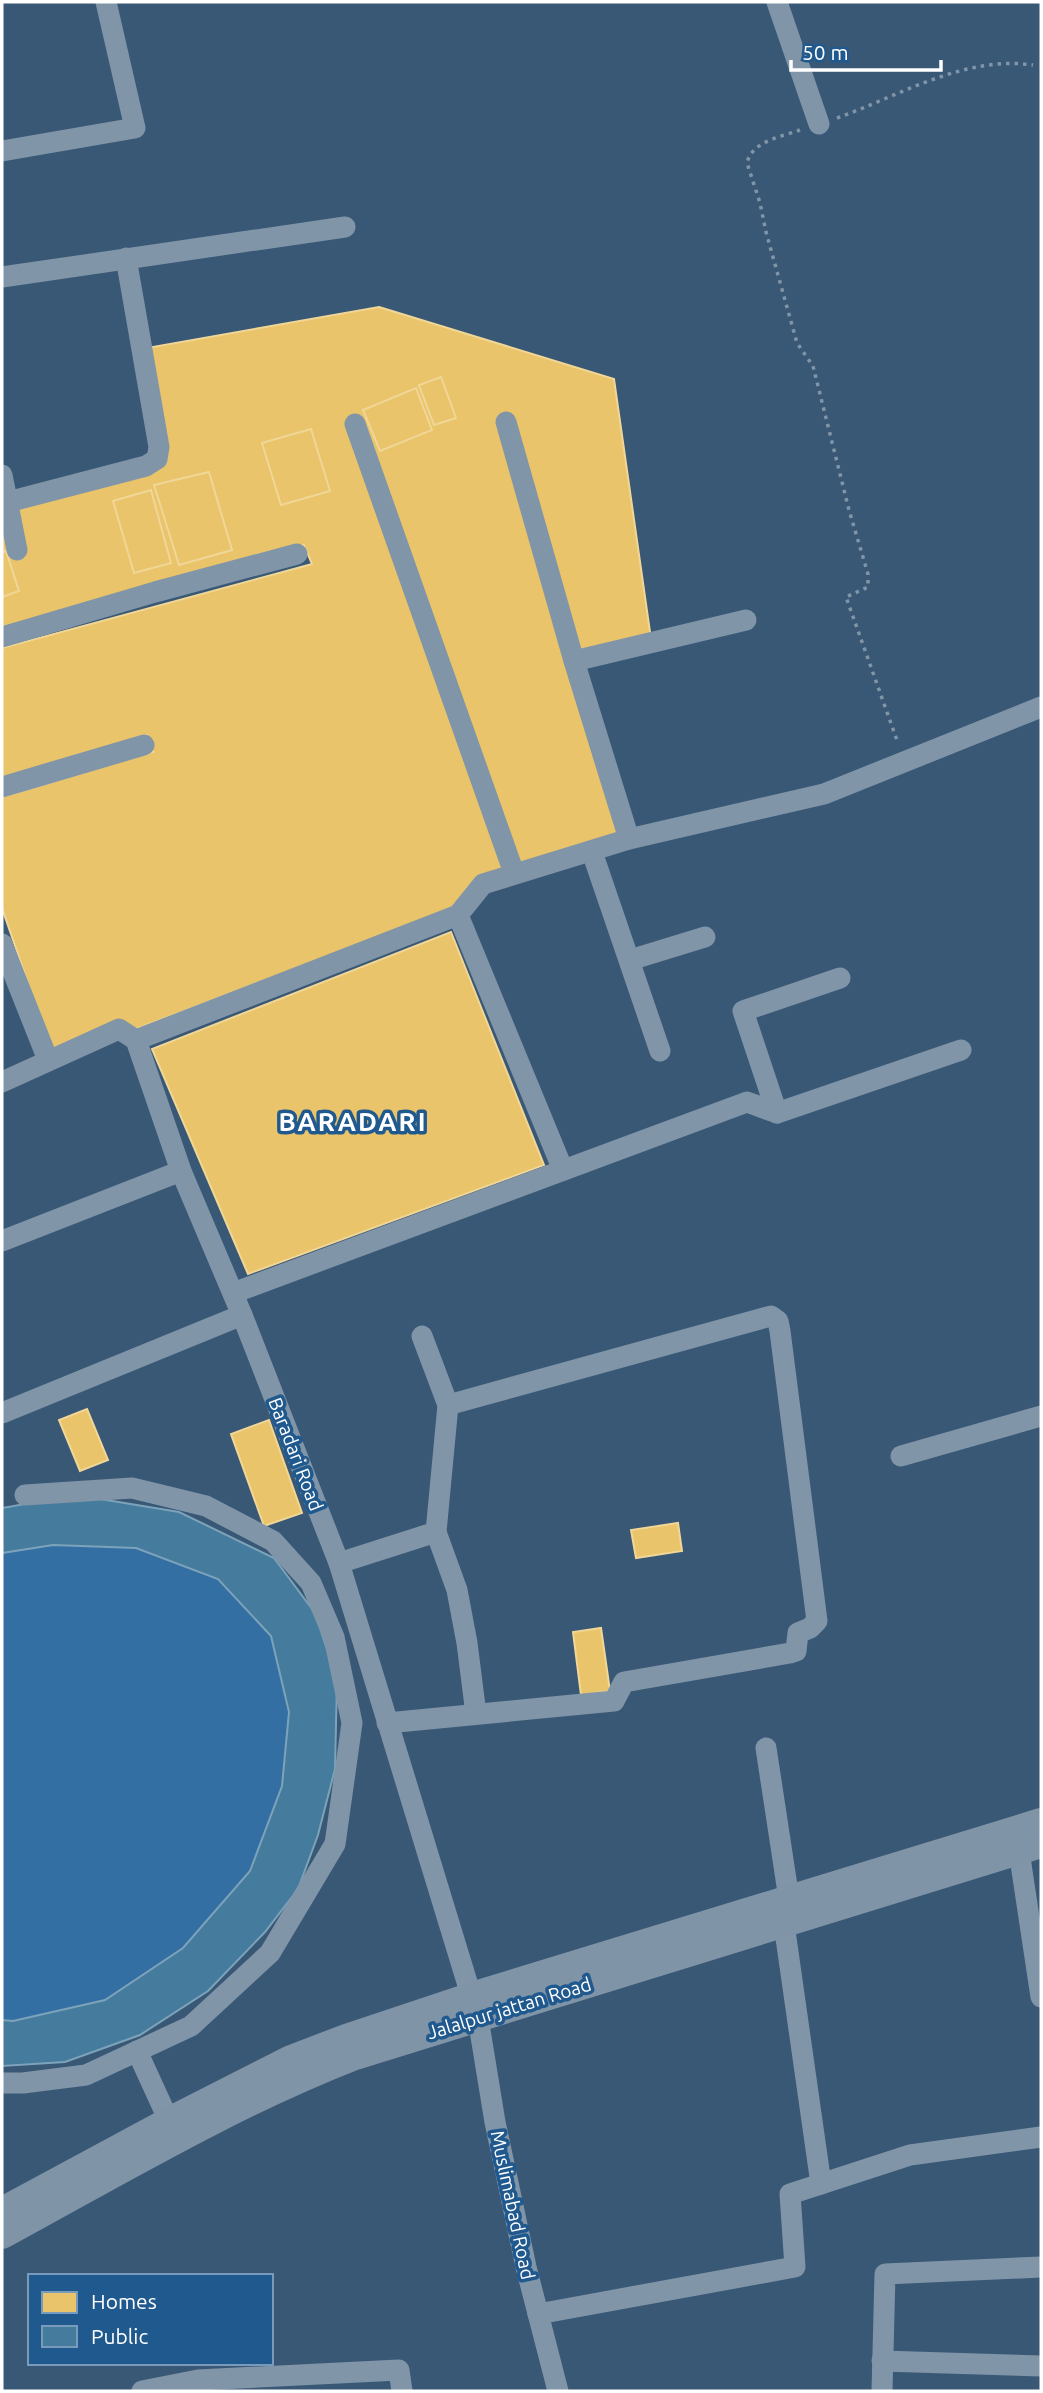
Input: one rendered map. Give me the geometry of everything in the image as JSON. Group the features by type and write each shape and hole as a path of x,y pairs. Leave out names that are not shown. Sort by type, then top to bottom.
{"main road":[{"name":"Jalalpur jattan Road","path":"2,2211 291,2059 346,2038 475,2007 787,1912 909,1874 1041,1822"},
{"name":"Jalalpur jattan Road","path":"909,1874 1030,1847"},
{"name":"Jalalpur jattan Road","path":"2,2235 180,2138 300,2077 475,2007"}],"street":[{"path":"2,151 135,128 106,2"},
{"path":"777,2 819,124"},
{"path":"2,277 345,227"},
{"path":"6,511 146,466 157,459 159,447 126,258"},
{"path":"506,422 574,662 629,839"},
{"path":"355,424 514,873"},
{"path":"2,475 6,511 18,550"},
{"path":"2,637 297,554"},
{"path":"574,662 746,620"},
{"path":"2,1082 119,1029 136,1040 458,915 483,884 629,839 824,794 1041,707"},
{"path":"2,787 144,746"},
{"path":"592,852 660,1051"},
{"path":"458,915 563,1170"},
{"path":"630,960 705,937"},
{"path":"2,944 48,1060"},
{"path":"777,1113 743,1011 840,978"},
{"name":"Baradari Road","path":"136,1040 181,1171 242,1315 339,1563 475,2007"},
{"path":"233,1293 747,1102 777,1113 961,1050"},
{"path":"2,1241 181,1171"},
{"path":"2,1413 242,1315"},
{"path":"387,1723 614,1700 624,1682 796,1651 798,1633 810,1628 817,1621 778,1321 771,1316 448,1405"},
{"path":"422,1336 448,1405 436,1532 457,1590 476,1714"},
{"path":"901,1456 1041,1416"},
{"path":"2,2083 86,2075 191,2026 270,1953 335,1844 352,1723 334,1637 311,1583 273,1541 206,1506 132,1488 25,1495"},
{"path":"339,1563 436,1532"},
{"path":"766,1748 821,2184"},
{"path":"1030,1847 1041,1997"},
{"name":"Muslimabad Road","path":"475,2007 495,2122 558,2391"},
{"path":"138,2051 169,2121"},
{"path":"538,2314 794,2267 790,2194 910,2155 1041,2137"},
{"path":"881,2391 885,2274 1041,2267"},
{"path":"882,2361 1041,2366"},
{"path":"142,2391 198,2379 399,2371 402,2391"}],"path":[{"path":"904,762 846,597 868,587 868,574 847,503 813,366 797,343 747,163 750,153 764,143 938,79 980,66 1004,62 1033,65"}],"shaded area":[{"path":"76,1495 274,1558 335,1769 318,1835 298,1889 265,1932 208,1991 140,2035 65,2062 2,2066 2,1508"}],"building: Homes":[{"path":"379,307 614,379 651,639 577,657 623,837 505,868 450,910 136,1029 51,1050 2,908 2,797 153,752 147,735 2,779 2,648 312,564 304,545 297,546 2,629 2,522 12,505 161,460 147,348"},
{"path":"441,377 456,418 434,425 419,385"},
{"path":"416,388 432,430 380,451 363,410"},
{"path":"311,429 330,491 281,505 262,443"},
{"path":"209,472 232,550 179,565 154,485"},
{"path":"151,490 171,563 134,573 113,501"},
{"path":"6,551 19,591 2,597 2,552"},
{"path":"451,932 544,1165 248,1274 152,1049"},
{"path":"87,1409 108,1460 80,1471 59,1420"},
{"path":"269,1420 302,1513 264,1526 231,1434"},
{"path":"678,1523 682,1551 636,1558 631,1530"},
{"path":"601,1628 610,1691 581,1695 573,1632"}],"building: Public":[{"path":"76,1495 179,1512 274,1558 315,1613 337,1680 335,1769 318,1835 298,1889 265,1932 208,1991 140,2035 65,2062 2,2066 2,2020 13,2021 105,2000 183,1948 250,1871 282,1786 289,1712 271,1636 218,1579 136,1548 53,1545 2,1553 2,1508"}],"district":[{"name":"BARADARI","path":"353,1122"}]}
